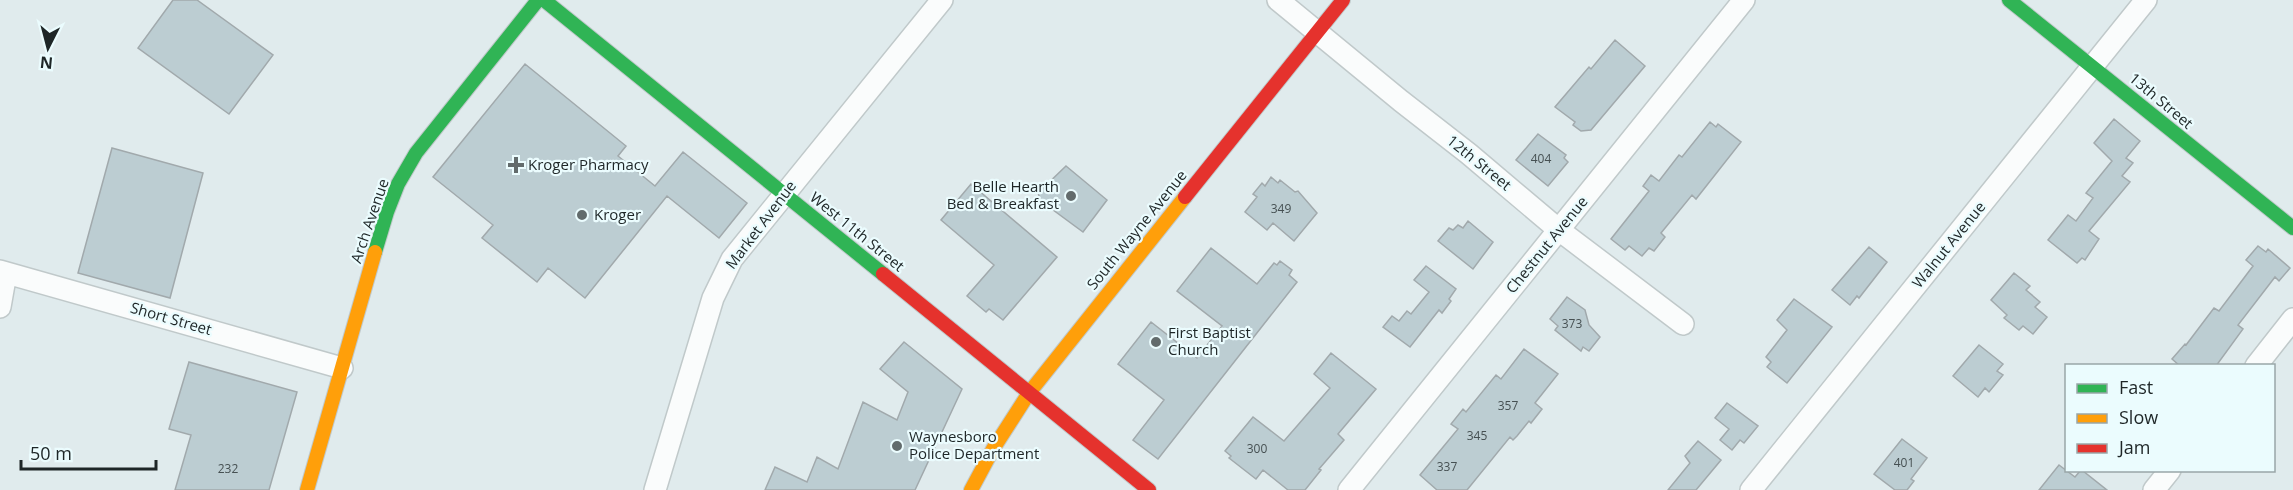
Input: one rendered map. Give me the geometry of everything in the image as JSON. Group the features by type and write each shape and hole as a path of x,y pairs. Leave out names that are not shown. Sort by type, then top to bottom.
{"street":[{"name":"Arch Avenue","path":"307,490 387,212 398,184 416,153 538,0"},
{"name":"West 11th Street","path":"544,0 1149,490"},
{"name":"Market Avenue","path":"656,490 713,298 732,259 942,0"},
{"name":"12th Street","path":"1278,0 1469,154 1559,230 1683,324"},
{"name":"South Wayne Avenue","path":"971,490 1029,393 1343,0"},
{"name":"Chestnut Avenue","path":"1349,490 1744,0"},
{"name":"13th Street","path":"2009,0 2293,228"},
{"name":"Walnut Avenue","path":"1751,490 2146,0"},
{"name":"Short Street","path":"3,272 342,368"},
{"path":"0,307 3,272"},
{"path":"2258,364 2293,319"},
{"path":"2154,490 2169,472"}],"building":[{"path":"173,0 197,0 273,55 229,114 138,48"},
{"path":"1615,40 1645,66 1591,130 1581,131 1573,125 1575,122 1555,107"},
{"path":"525,64 626,146 618,156 655,186 683,152 747,203 719,238 667,196 585,298 548,268 537,282 482,238 493,225 433,177"},
{"path":"2114,119 2140,141 2126,158 2133,163 2122,176 2130,182 2089,231 2099,239 2085,260 2082,258 2077,263 2048,240 2068,215 2076,221 2093,198 2086,193 2112,161 2094,143"},
{"path":"1710,122 1716,127 1718,124 1741,142 1696,199 1692,195 1661,233 1665,237 1654,251 1649,248 1642,256 1629,246 1625,250 1611,239 1649,191 1643,186 1651,175 1659,181 1679,155 1682,157"},
{"path":"1538,134 1566,155 1564,158 1568,162 1548,186 1516,160"},
{"path":"112,148 203,173 170,298 78,273"},
{"name":"Belle Hearth Bed & Breakfast","path":"1066,166 1107,200 1083,232 1041,201 1038,193"},
{"path":"1271,177 1278,183 1280,180 1295,192 1298,191 1317,213 1294,241 1273,223 1267,230 1245,212 1257,197 1253,194 1262,183 1265,186"},
{"path":"971,184 1057,257 1003,320 989,309 986,312 967,296 994,265 941,220"},
{"path":"1468,221 1493,242 1473,269 1438,241 1449,228 1453,230 1458,225 1463,228"},
{"path":"2258,246 2266,252 2268,249 2290,268 2279,281 2275,277 2238,325 2243,329 2217,364 2178,364 2172,359 2186,345 2214,308 2219,311 2253,266 2246,260"},
{"path":"1869,247 1887,262 1859,298 1857,296 1850,305 1832,290"},
{"name":"First Baptist Church","path":"1211,248 1257,284 1274,263 1277,265 1280,261 1292,270 1289,275 1297,282 1158,459 1133,440 1164,400 1118,364 1151,322 1197,358 1222,326 1177,291"},
{"path":"1426,266 1456,289 1442,313 1439,310 1410,347 1383,327 1392,316 1399,321 1407,311 1411,314 1429,292 1414,280"},
{"path":"2014,273 2030,286 2026,290 2040,302 2035,307 2047,317 2033,334 2023,326 2019,330 2004,318 2007,315 1991,300"},
{"path":"1567,297 1585,310 1589,325 1600,337 1589,351 1583,347 1581,351 1555,330 1558,326 1550,319"},
{"path":"1794,299 1832,327 1787,383 1767,367 1771,362 1766,357 1787,330 1777,320"},
{"path":"904,342 962,389 915,490 765,490 775,467 807,482 817,457 838,469 863,402 897,420 908,392 880,369"},
{"path":"1979,345 2003,364 1997,371 2003,375 1989,392 1985,388 1978,397 1953,376"},
{"path":"1524,349 1558,374 1535,403 1542,409 1513,440 1510,437 1467,490 1437,490 1420,475 1458,429 1451,424 1463,409 1466,412 1496,375 1501,379"},
{"path":"1331,353 1376,389 1338,434 1344,440 1319,469 1321,470 1305,490 1288,490 1263,470 1256,479 1229,458 1231,456 1225,451 1253,417 1284,441 1330,388 1314,374"},
{"path":"189,362 297,392 269,490 175,490 191,435 169,429"},
{"path":"1727,403 1758,426 1744,443 1740,440 1732,450 1720,440 1729,429 1715,418"},
{"path":"1902,439 1927,458 1911,479 1914,481 1907,490 1895,490 1874,474"},
{"path":"1698,441 1721,460 1696,490 1668,490 1690,463 1685,456"},
{"path":"2059,465 2065,472 2075,477 2079,472 2084,472 2107,490 2039,490"}],"traffic: fast":[{"path":"375,252 398,184 416,153 538,0"},
{"path":"544,0 883,274"},
{"path":"2009,0 2293,228"}],"traffic: slow":[{"path":"971,490 993,449 1029,393 1185,197"},
{"path":"307,490 375,252"}],"traffic: jam":[{"path":"1185,197 1343,0"},
{"path":"883,274 1149,490"}],"place":[{"name":"Kroger Pharmacy","path":"516,165"},
{"name":"Belle Hearth Bed & Breakfast","path":"1071,196"},
{"name":"Kroger","path":"582,215"},
{"name":"First Baptist Church","path":"1156,342"},
{"name":"Waynesboro Police Department","path":"897,446"}]}
